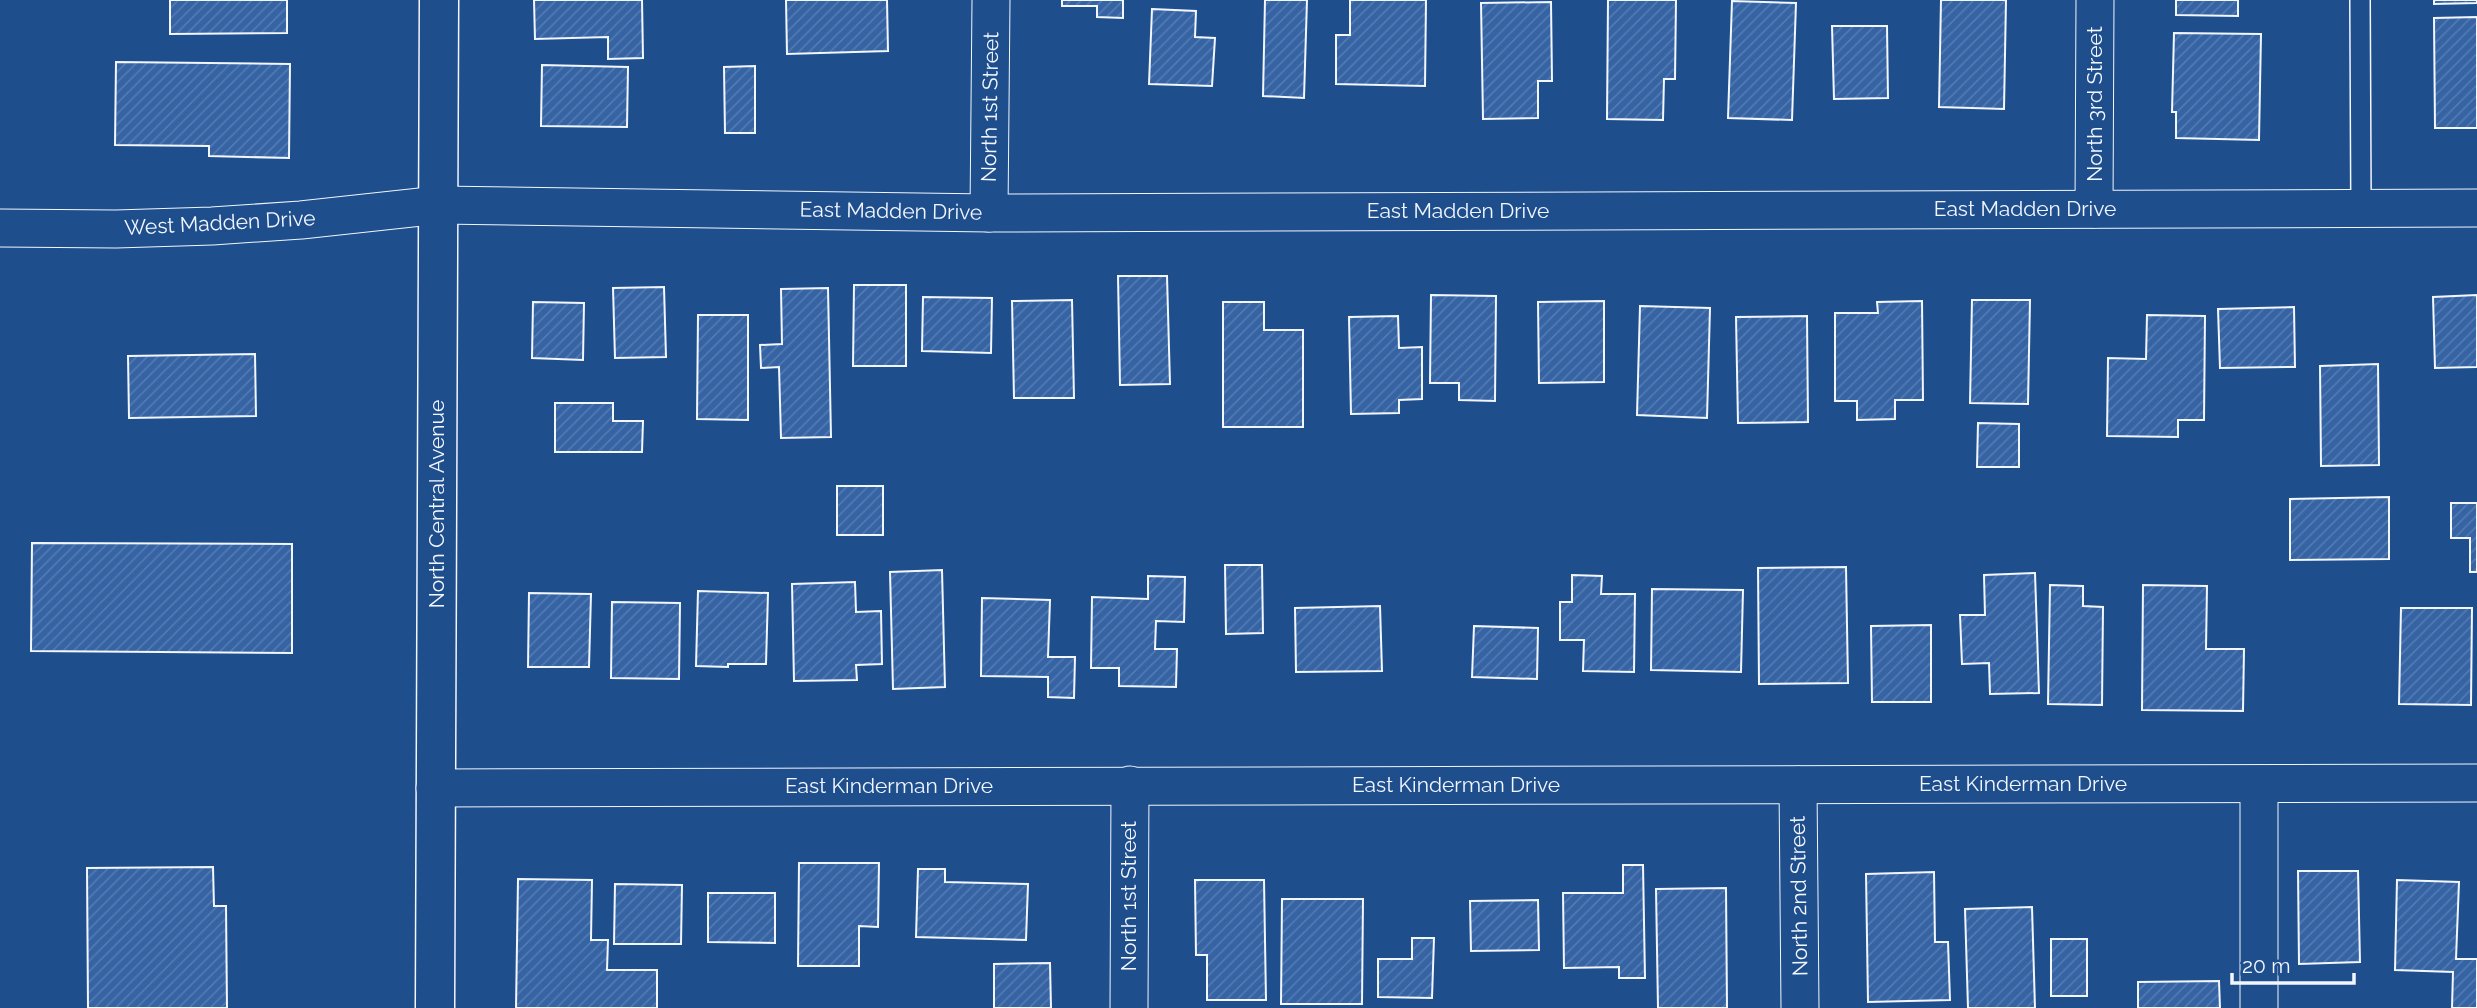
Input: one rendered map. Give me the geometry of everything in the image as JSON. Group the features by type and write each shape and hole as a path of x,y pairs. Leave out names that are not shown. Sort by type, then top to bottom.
{"street":[{"name":"North Central Avenue","path":"435,1008 439,0"},
{"name":"North 1st Street","path":"989,213 991,0"},
{"name":"North 3rd Street","path":"2094,209 2095,0"},
{"name":"East Madden Drive","path":"439,205 989,213 2477,208"},
{"name":"West Madden Drive","path":"0,228 212,226 302,220 439,205"},
{"path":"2259,783 2259,1008"},
{"name":"East Kinderman Drive","path":"435,788 2477,783"},
{"name":"North 1st Street","path":"1129,1008 1130,785"},
{"name":"North 2nd Street","path":"1798,785 1800,1008"}],"lane":[{"path":"2360,0 2361,208"}],"building":[{"path":"170,0 287,0 287,33 170,34"},
{"path":"534,0 642,0 643,58 608,59 608,37 535,39"},
{"path":"786,0 887,0 888,51 787,54"},
{"path":"1062,0 1123,0 1123,18 1097,17 1097,6 1062,6"},
{"path":"1265,0 1307,0 1304,98 1263,96"},
{"path":"1350,0 1426,0 1425,86 1336,84 1336,35 1350,35"},
{"path":"1608,0 1676,0 1675,79 1664,79 1663,120 1607,119"},
{"path":"1941,0 2006,0 2004,109 1939,107"},
{"path":"2176,0 2238,0 2238,16 2176,15"},
{"path":"2434,0 2477,0 2477,3 2434,4"},
{"path":"1732,1 1796,3 1792,120 1728,118"},
{"path":"1551,2 1552,81 1538,81 1538,118 1483,119 1481,3"},
{"path":"1152,9 1196,11 1195,37 1215,38 1212,86 1149,84"},
{"path":"2477,17 2477,128 2435,128 2434,18"},
{"path":"1832,26 1887,26 1888,98 1834,99"},
{"path":"2174,33 2261,34 2259,140 2176,138 2176,112 2172,112"},
{"path":"116,62 290,64 289,158 209,156 209,146 115,145"},
{"path":"542,65 628,67 627,127 541,126"},
{"path":"755,66 755,133 725,133 724,67"},
{"path":"1118,276 1167,276 1170,384 1120,385"},
{"path":"854,285 906,285 906,366 853,366"},
{"path":"664,287 666,357 615,358 613,288"},
{"path":"828,288 831,437 781,438 779,367 761,368 760,345 782,344 781,289"},
{"path":"1431,295 1496,296 1495,401 1459,400 1459,383 1430,383"},
{"path":"2477,295 2477,367 2435,368 2433,297"},
{"path":"923,297 992,298 991,353 922,351"},
{"path":"1072,300 1074,398 1014,398 1012,301"},
{"path":"1972,300 2030,300 2028,404 1970,403"},
{"path":"1604,301 1604,382 1539,383 1538,302"},
{"path":"1922,301 1923,400 1895,400 1895,419 1857,420 1857,401 1835,401 1835,313 1878,313 1877,302"},
{"path":"533,302 584,303 583,360 532,358"},
{"path":"1223,302 1264,302 1264,330 1303,330 1303,427 1223,427"},
{"path":"1640,306 1710,308 1707,418 1637,415"},
{"path":"2294,307 2295,367 2220,368 2218,309"},
{"path":"698,315 748,315 748,420 697,419"},
{"path":"2147,315 2205,316 2204,420 2178,420 2178,437 2107,436 2108,358 2146,359"},
{"path":"1398,316 1399,348 1422,347 1422,399 1399,400 1399,413 1351,414 1349,317"},
{"path":"1807,316 1808,422 1738,423 1736,317"},
{"path":"255,354 256,416 129,418 128,356"},
{"path":"2378,364 2379,465 2321,466 2320,366"},
{"path":"555,403 613,403 613,421 643,421 642,452 555,452"},
{"path":"1978,423 2019,424 2019,467 1977,467"},
{"path":"837,486 883,486 883,535 837,535"},
{"path":"2389,497 2389,559 2290,560 2290,499"},
{"path":"2451,503 2477,503 2477,572 2470,572 2470,538 2451,538"},
{"path":"32,543 292,544 292,653 31,651"},
{"path":"1225,565 1262,565 1263,633 1226,634"},
{"path":"1846,567 1848,683 1759,684 1758,568"},
{"path":"942,570 945,687 893,689 890,572"},
{"path":"2035,573 2039,693 1990,694 1989,663 1962,664 1960,615 1985,615 1984,575"},
{"path":"1572,575 1602,576 1601,594 1635,594 1634,672 1583,671 1584,640 1560,640 1560,602 1572,602"},
{"path":"1148,576 1185,577 1184,622 1156,621 1155,649 1177,649 1176,687 1119,686 1119,668 1091,668 1092,597 1148,599"},
{"path":"855,582 856,612 881,611 882,664 856,665 857,680 794,681 792,584"},
{"path":"2050,585 2083,586 2083,606 2103,607 2102,705 2048,704"},
{"path":"2143,585 2207,586 2206,649 2244,649 2243,711 2142,710"},
{"path":"1652,589 1743,590 1741,672 1651,670"},
{"path":"698,591 768,593 766,664 696,666"},
{"path":"529,593 591,594 589,667 528,667"},
{"path":"982,598 1050,600 1048,657 1075,657 1074,698 1048,697 1048,677 981,676"},
{"path":"612,602 680,603 679,679 611,678"},
{"path":"1380,606 1382,671 1296,672 1295,608"},
{"path":"2401,608 2472,608 2471,705 2399,704"},
{"path":"1931,625 1931,702 1872,702 1871,626"},
{"path":"1474,626 1538,628 1537,679 1472,677"},
{"path":"799,863 879,863 878,927 859,926 859,966 798,966"},
{"path":"1623,865 1643,865 1645,978 1619,978 1619,967 1564,968 1563,893 1623,893"},
{"path":"213,867 214,906 226,906 227,1008 88,1008 87,868"},
{"path":"918,869 945,869 945,882 1028,884 1026,940 916,937"},
{"path":"2298,871 2358,871 2360,962 2299,964"},
{"path":"1934,872 1935,942 1948,942 1950,1000 1868,1002 1866,874"},
{"path":"518,879 592,880 591,940 608,940 607,970 657,970 657,1008 516,1008"},
{"path":"1195,880 1264,880 1266,1000 1207,1000 1207,955 1196,955"},
{"path":"2397,880 2459,882 2456,959 2477,959 2477,1008 2452,1008 2453,972 2395,970"},
{"path":"615,884 682,885 681,944 614,944"},
{"path":"1726,888 1727,1008 1658,1008 1656,889"},
{"path":"708,893 775,893 775,943 708,942"},
{"path":"1282,899 1363,899 1362,1004 1281,1004"},
{"path":"1538,900 1539,950 1471,951 1470,901"},
{"path":"2032,907 2035,1008 1968,1008 1965,909"},
{"path":"1412,938 1434,938 1432,998 1378,997 1378,959 1412,959"},
{"path":"2051,939 2087,939 2087,996 2051,996"},
{"path":"1050,963 1051,1008 994,1008 994,964"},
{"path":"2219,981 2220,1008 2138,1008 2138,982"}]}
